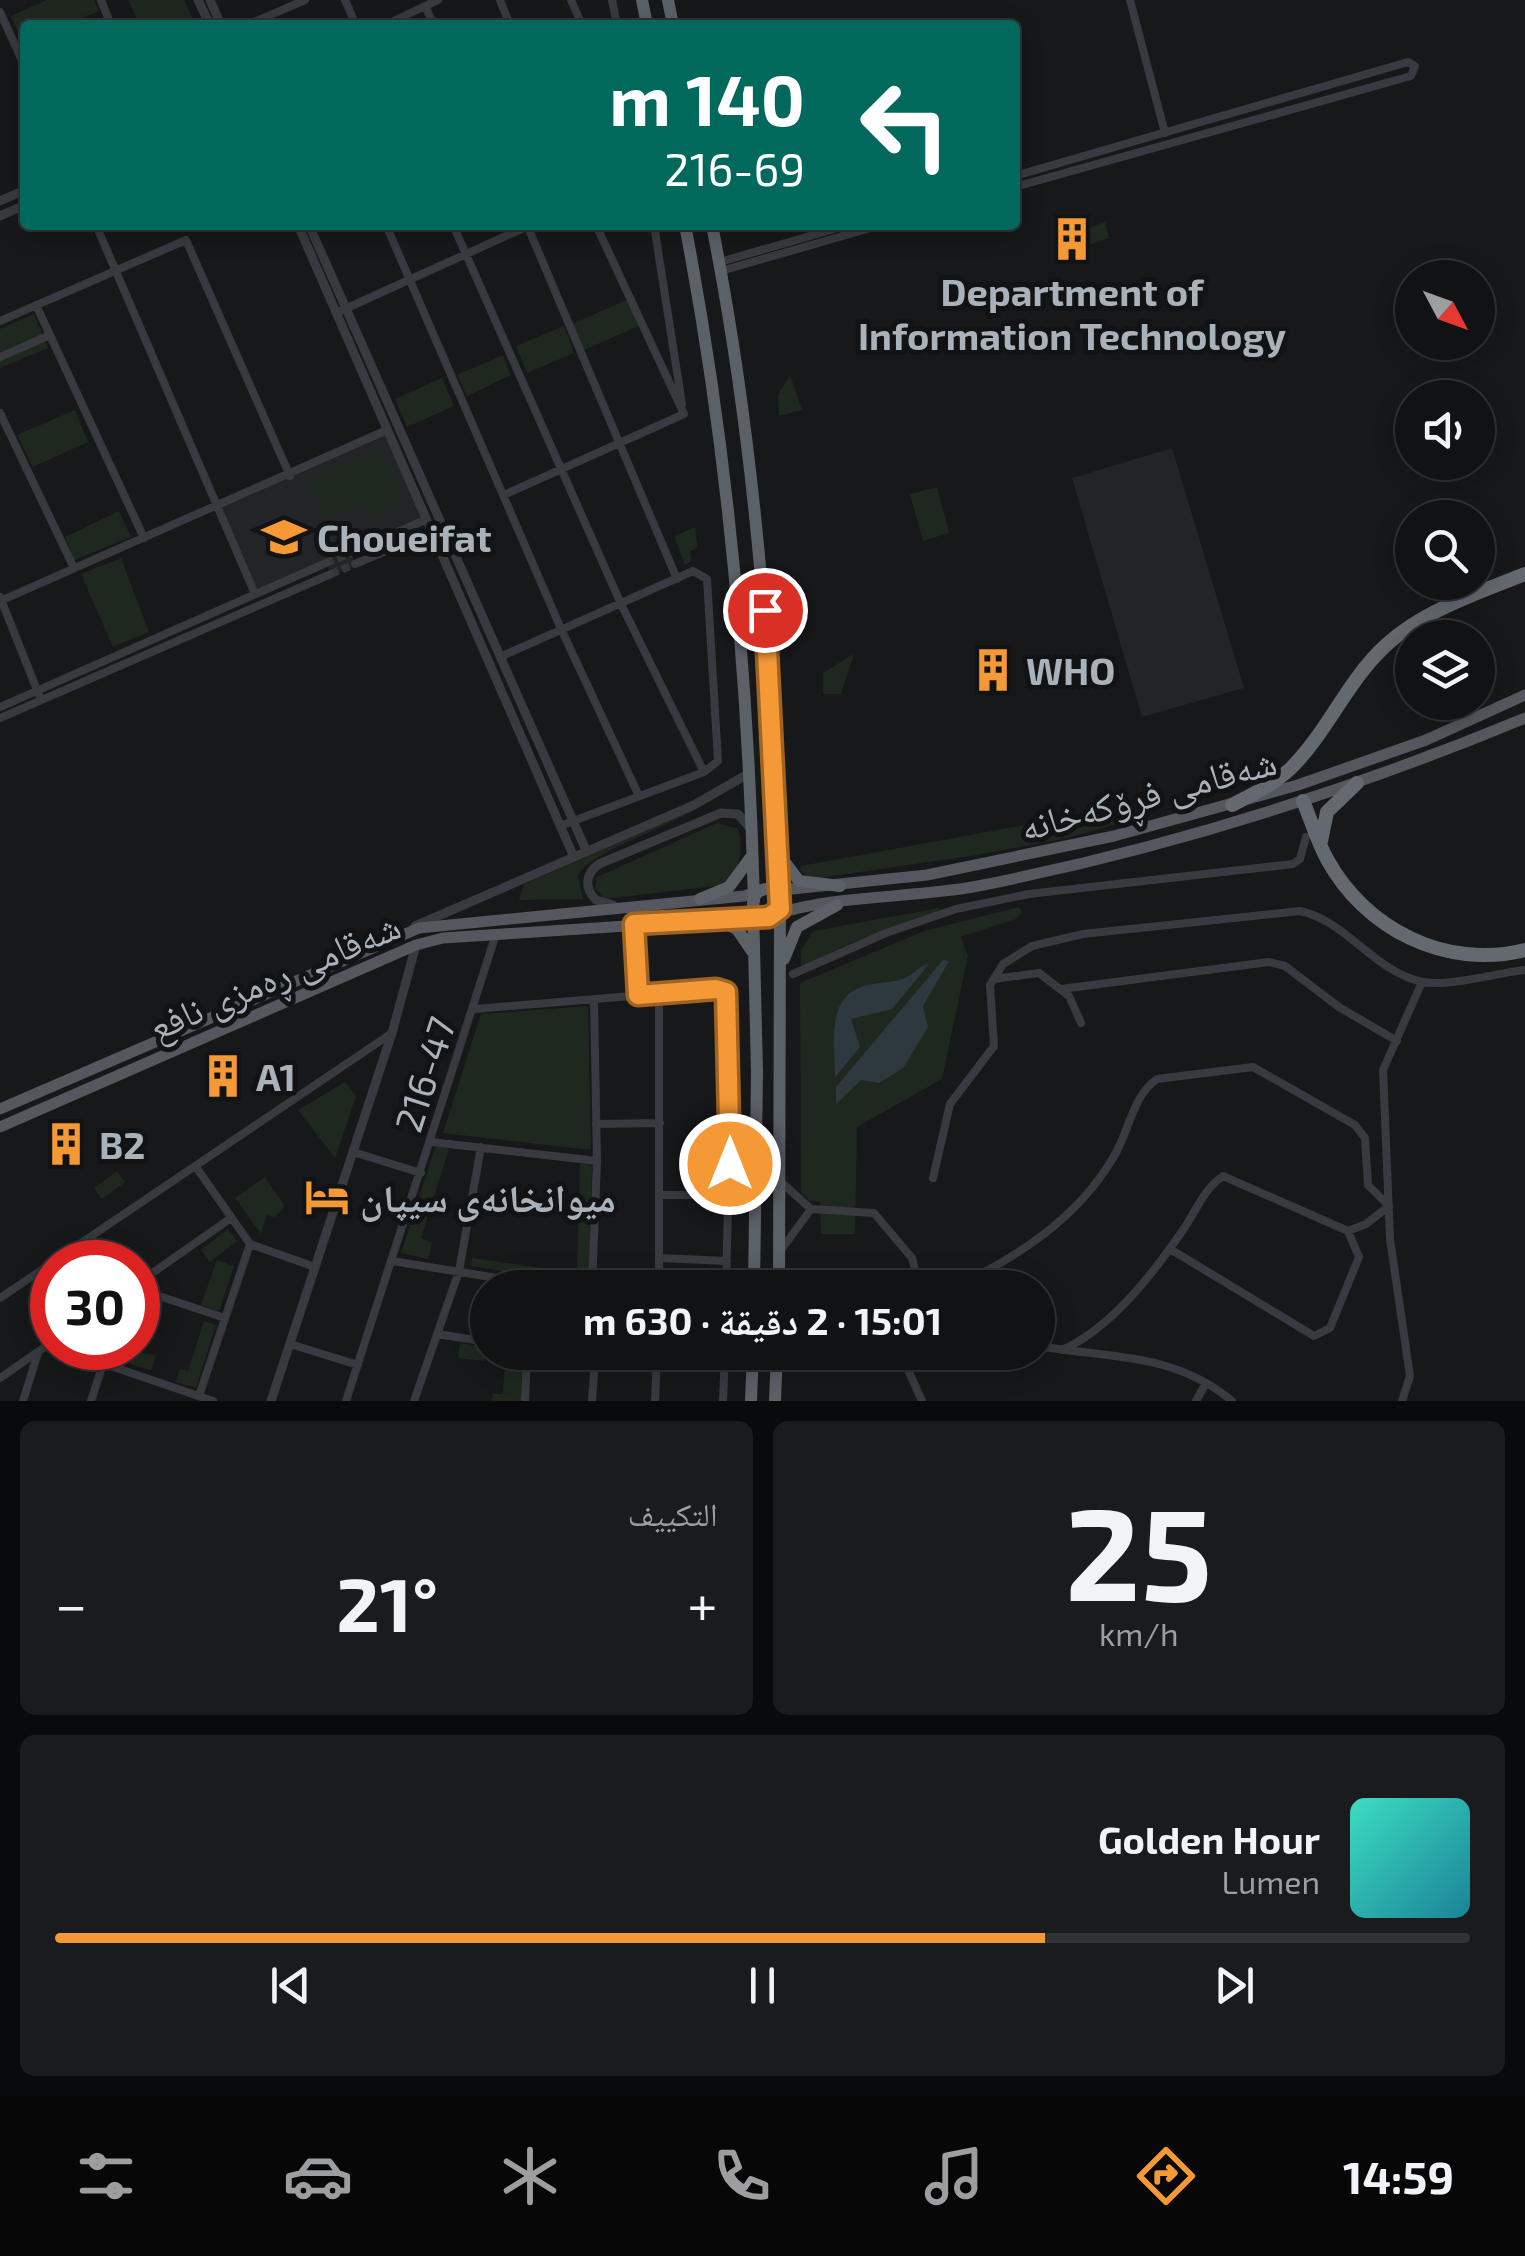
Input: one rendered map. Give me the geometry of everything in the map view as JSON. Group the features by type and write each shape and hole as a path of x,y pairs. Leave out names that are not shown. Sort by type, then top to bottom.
{"highway":[{"path":"686,230 722,447 743,659 752,854 786,975"},
{"path":"713,230 750,458 767,630 777,845 755,965 754,1270"},
{"path":"1232,806 1288,771 1312,746 1348,686 1381,650 1450,605 1525,574"},
{"path":"1322,847 1327,812 1358,782"},
{"path":"1303,800 1322,847 1359,903 1406,937 1473,956 1525,950"},
{"path":"777,845 784,865 800,882 840,886"},
{"path":"700,899 730,886 752,854"},
{"path":"780,1270 786,975 797,927 838,905"},
{"path":"719,918 741,932 755,965"},
{"path":"730,1164 757,1158"},
{"path":"751,1401 752,1370"},
{"path":"774,1401 776,1370"}],"main road":[{"name":"شەقامی فڕۆکەخانە","path":"767,903 840,886 1008,860 1232,806 1426,740 1525,695"},
{"name":"شەقامی فڕۆکەخانە","path":"767,903 838,905 1029,874 1136,850 1358,782 1525,718"},
{"path":"1426,740 1432,755"},
{"path":"1298,785 1303,800"},
{"path":"719,918 729,907 722,898"},
{"name":"شەقامی ڕەمزی نافع","path":"0,1109 390,938 462,921 621,906 722,898 767,903"},
{"name":"شەقامی ڕەمزی نافع","path":"0,1127 416,944 496,934 719,918 767,903"},
{"path":"122,1055 116,1066 128,1072"},
{"path":"71,1078 82,1081 78,1093"}],"street":[{"path":"256,20 285,4 305,0"},
{"path":"396,20 438,0"},
{"path":"1130,0 1165,132"},
{"path":"425,6 432,20"},
{"path":"0,12 20,56"},
{"path":"1020,175 1408,62 1415,66 1411,76 1020,186"},
{"path":"98,230 255,594"},
{"path":"300,230 422,482 586,850"},
{"path":"311,230 387,430 573,855"},
{"path":"388,230 562,631 639,796"},
{"path":"456,230 621,604 704,772"},
{"path":"341,311 518,230"},
{"path":"530,230 677,579"},
{"path":"598,230 684,414"},
{"path":"655,230 684,414"},
{"path":"720,266 832,230"},
{"path":"720,266 861,230"},
{"path":"0,321 186,240 290,476"},
{"path":"36,306 144,538"},
{"path":"0,357 50,334"},
{"path":"0,413 74,568"},
{"path":"504,495 684,414"},
{"path":"40,695 0,599 290,476 387,430"},
{"path":"411,487 422,482"},
{"path":"350,553 426,520"},
{"path":"356,564 430,532"},
{"path":"440,553 452,548"},
{"path":"157,643 326,563"},
{"path":"500,657 698,571 707,579 721,752 716,765 560,826"},
{"path":"0,718 40,695 157,643 331,574"},
{"path":"0,707 40,695"},
{"path":"390,938 694,805 748,774"},
{"path":"685,827 701,814 694,805"},
{"path":"621,906 593,898 587,885 590,871 685,827 729,812 740,816 751,829"},
{"path":"786,975 886,933 956,910 1029,894 1293,864 1300,860 1306,836"},
{"path":"933,1178 950,1104 994,1046 990,985 1003,964 1032,946 1083,934 1300,911 1318,915 1384,966 1422,982 1525,970"},
{"path":"634,924 638,995"},
{"name":"216-47","path":"346,1401 496,934"},
{"path":"271,1401 392,1033 416,944"},
{"path":"1061,989 1269,962 1284,966 1339,1008 1397,1041"},
{"path":"994,979 1039,973 1061,989 1080,1023"},
{"path":"1402,1401 1410,1376 1389,1206 1383,1070 1422,982"},
{"path":"474,1010 660,993 716,989 726,992 730,1164 726,1270"},
{"path":"659,1270 660,993"},
{"path":"593,1270 597,1161 594,999"},
{"path":"86,1240 392,1033"},
{"path":"987,1270 1016,1254 1074,1208 1112,1160 1146,1087 1157,1079 1252,1068 1267,1075 1356,1125 1365,1138 1368,1186 1389,1206"},
{"path":"596,1124 660,1123"},
{"path":"431,1142 597,1161"},
{"path":"414,1401 458,1271 482,1147"},
{"path":"353,1152 421,1173"},
{"path":"196,1166 250,1244 315,1268"},
{"path":"1062,1350 1098,1325 1170,1249 1210,1184 1222,1176 1348,1231 1359,1257 1330,1328 1314,1336 1170,1249"},
{"path":"780,1182 811,1209 874,1213 912,1258 915,1270"},
{"path":"660,1194 728,1195"},
{"path":"1348,1231 1366,1224 1389,1206"},
{"path":"780,1250 811,1209"},
{"path":"160,1270 231,1218"},
{"path":"199,1396 250,1244"},
{"path":"659,1258 726,1260"},
{"path":"392,1261 470,1273"},
{"path":"0,1298 30,1278"},
{"path":"160,1294 225,1318"},
{"path":"437,1334 470,1339"},
{"path":"290,1344 358,1365"},
{"path":"1055,1349 1164,1363 1206,1382 1232,1401"},
{"path":"0,1378 30,1358"},
{"path":"23,1401 33,1370"},
{"path":"91,1401 101,1370"},
{"path":"121,1370 213,1401"},
{"path":"525,1401 526,1370"},
{"path":"592,1401 594,1370"},
{"path":"655,1401 656,1370"},
{"path":"724,1370 724,1401"},
{"path":"908,1370 922,1401"},
{"path":"1196,1401 1206,1382"}],"shaded area":[{"path":"47,0 94,0 99,11 77,20 20,20 20,37 11,16"},
{"path":"128,0 184,0 194,20 138,20"},
{"path":"1105,222 1109,238 1073,250 1068,235"},
{"path":"631,298 643,324 582,351 570,325"},
{"path":"34,314 48,348 0,368 0,329"},
{"path":"564,326 574,353 527,373 516,346"},
{"path":"503,355 511,375 467,396 457,375"},
{"path":"790,375 802,410 779,416 778,395"},
{"path":"442,378 454,406 407,427 395,399"},
{"path":"75,410 88,442 33,467 17,435"},
{"path":"387,430 425,520 351,553 356,565 332,576 326,564 255,594 218,505"},
{"path":"381,448 405,504 366,521 359,505 325,520 306,479"},
{"path":"1172,448 1244,688 1142,717 1072,478"},
{"path":"937,487 949,533 923,541 910,494"},
{"path":"119,511 131,537 74,560 65,537"},
{"path":"695,527 698,548 690,551 691,561 685,565 674,536"},
{"path":"121,558 149,632 113,647 81,574"},
{"path":"854,654 841,694 823,694 823,673"},
{"path":"1135,805 1137,818 1067,838 819,878 808,877 800,870 801,866"},
{"path":"694,810 596,858 578,876 583,899 519,900 524,884"},
{"path":"717,823 738,829 740,837 737,866 724,885 604,899 595,888 597,877"},
{"path":"1019,907 1022,912 1016,919 961,937 968,956 942,1079 857,1127 855,1234 821,1234 820,1201 810,1201 801,1192 800,983 924,931"},
{"path":"939,908 938,914 863,938 801,967 801,950 813,931"},
{"path":"943,960 949,961 923,1006 928,1027 903,1068 879,1083 861,1080 836,1104 836,1087"},
{"path":"929,964 892,1009 851,1019 860,1047 835,1077 835,1024 843,1001 864,986 903,979"},
{"path":"588,1006 591,1150 443,1133 481,1014"},
{"path":"345,1082 356,1096 335,1158 298,1110"},
{"path":"436,1145 449,1149 421,1238 432,1243 428,1259 401,1253"},
{"path":"580,1163 592,1166 589,1270 577,1270"},
{"path":"117,1171 125,1182 102,1199 94,1188"},
{"path":"265,1177 285,1206 275,1217 267,1215 261,1234 235,1198"},
{"path":"228,1229 237,1241 210,1262 201,1250"},
{"path":"472,1258 556,1270 496,1270 471,1266"},
{"path":"217,1260 234,1266 219,1311 201,1305"},
{"path":"204,1321 216,1325 196,1388 176,1382 180,1369 188,1371"},
{"path":"460,1343 470,1345 470,1359 458,1358"},
{"path":"505,1370 522,1370 521,1401 492,1401 493,1394 503,1394"}],"tunnel":[{"path":"326,563 351,553"},
{"path":"331,574 355,564"}],"place":[{"name":"Department of Information Technology","path":"1072,239"},
{"name":"Choueifat","path":"284,537"},
{"name":"WHO","path":"993,670"},
{"name":"A1","path":"223,1076"},
{"name":"B2","path":"66,1144"},
{"name":"میوانخانەی سیپان","path":"327,1197"}],"route":[{"path":"730,1164 726,992 716,989 638,995 634,924 769,917 780,909 765,610"}]}
